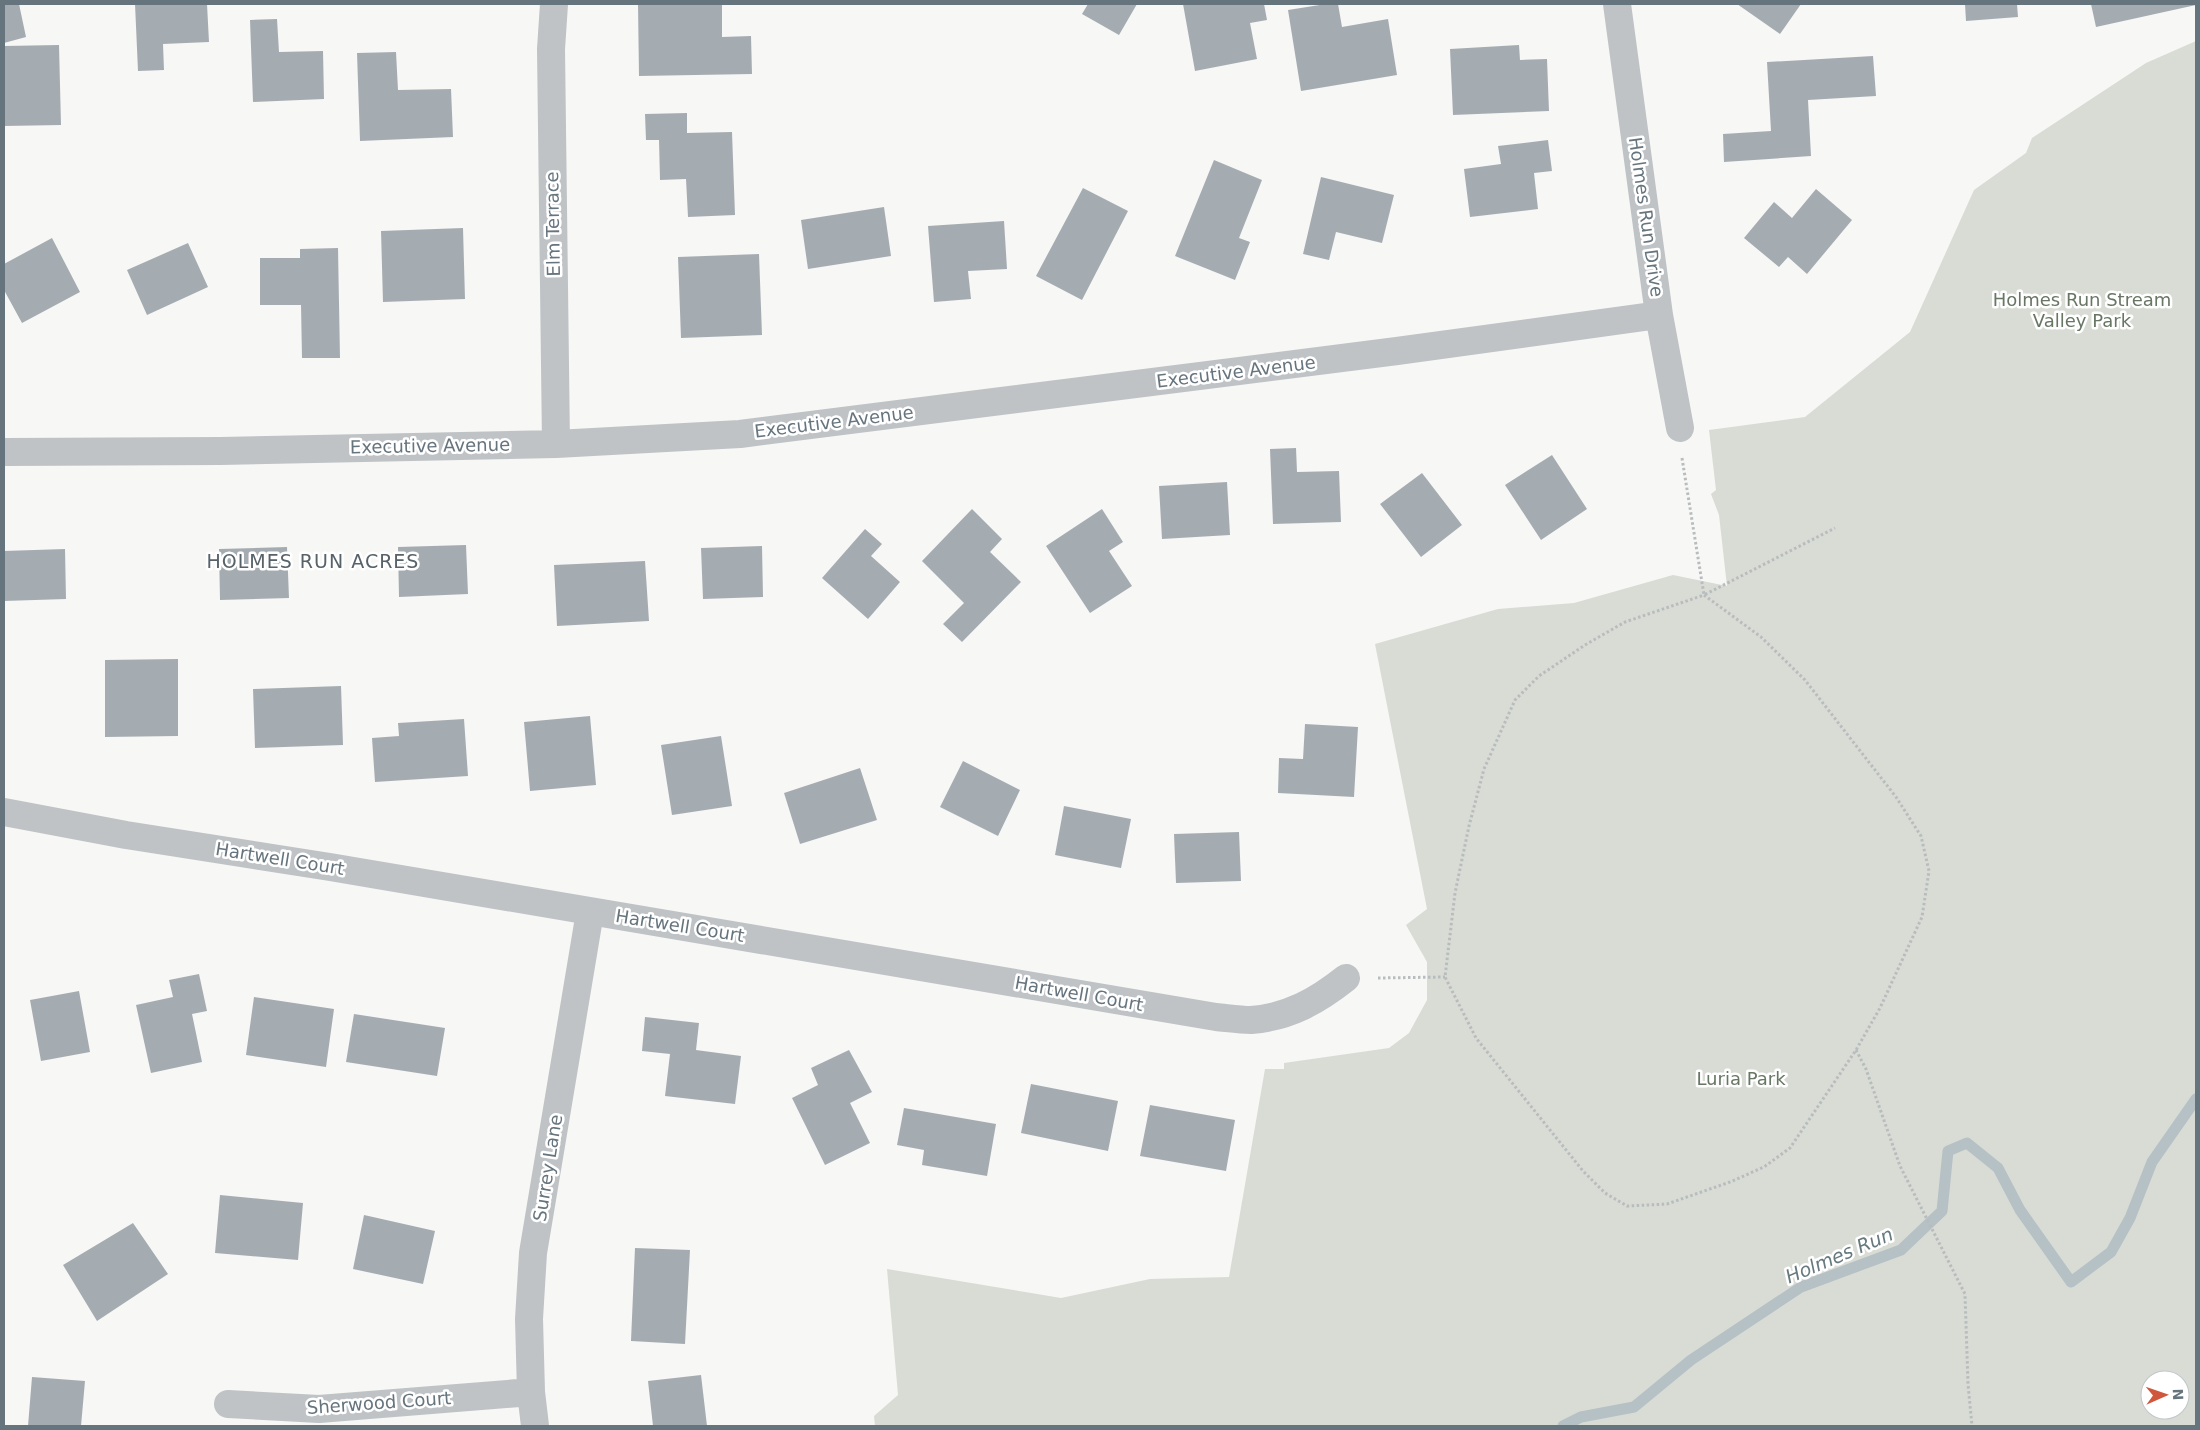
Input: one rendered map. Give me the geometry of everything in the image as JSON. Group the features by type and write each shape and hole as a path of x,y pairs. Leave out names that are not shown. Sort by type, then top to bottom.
{"street":[{"name":"Holmes Run Drive","path":"1617,4 1659,315 1680,428"},
{"name":"Elm Terrace","path":"549,6 556,444"},
{"name":"Executive Avenue","path":"4,452 220,451 556,444 740,434 1396,351 1659,315"},
{"name":"Hartwell Court","path":"4,812 126,835 1216,1017 1251,1020 1288,1013 1320,999 1346,978"},
{"name":"Surrey Lane","path":"535,1426 531,1392 529,1319 533,1253 590,912"},
{"name":"Sherwood Court","path":"228,1404 319,1409 531,1392"}],"path":[{"path":"1680,428 1683,472 1704,594 1761,637 1805,680 1896,797 1921,836 1929,871 1922,917 1880,1008 1856,1050 1790,1148 1764,1167 1730,1182 1667,1204 1628,1206 1605,1193 1583,1171 1476,1038 1445,977 1455,894 1469,826 1484,769 1515,700 1539,676 1626,622 1704,594 1834,528"},
{"path":"1346,978 1445,977"},
{"path":"1856,1050 1866,1069 1900,1166 1965,1294 1968,1384 1972,1426"}],"green space":[{"name":"Luria Park","path":"2196,41 2196,1426 875,1426 874,1416 898,1395 887,1269 1061,1298 1150,1279 1229,1277 1265,1069 1284,1069 1284,1063 1389,1048 1409,1033 1427,1000 1427,962 1406,925 1427,909 1375,644 1498,609 1574,603 1673,575 1727,586 1719,515 1711,494 1716,490 1709,430 1805,417 1910,332 1974,190 2026,153 2032,138 2146,63"}],"building":[{"path":"4,4 19,4 26,37 4,43"},
{"path":"135,4 207,4 209,42 163,44 164,70 138,71"},
{"path":"638,4 722,4 722,37 751,36 752,74 639,76"},
{"path":"1088,4 1137,4 1119,35 1082,14"},
{"path":"1183,4 1264,4 1267,20 1250,23 1257,59 1195,71"},
{"path":"1338,4 1342,27 1388,19 1397,75 1301,91 1288,10"},
{"path":"1737,4 1801,4 1780,34"},
{"path":"1965,4 2017,4 2018,17 1966,21"},
{"path":"2091,4 2196,4 2196,5 2096,27"},
{"path":"277,19 279,52 323,51 324,99 253,102 250,20"},
{"path":"59,45 61,125 4,126 4,46"},
{"path":"1519,45 1520,60 1547,59 1549,111 1453,115 1450,49"},
{"path":"396,52 398,90 451,89 453,137 360,141 357,53"},
{"path":"1873,56 1876,96 1808,100 1811,156 1724,162 1723,134 1771,131 1767,62"},
{"path":"687,113 687,133 732,132 735,215 688,217 686,179 660,180 659,140 646,140 645,114"},
{"path":"1548,140 1552,171 1534,173 1538,209 1470,217 1464,169 1501,164 1498,146"},
{"path":"1214,160 1262,180 1239,238 1250,242 1235,280 1175,256"},
{"path":"1321,177 1394,195 1382,243 1336,232 1329,260 1303,254"},
{"path":"1083,188 1128,211 1082,300 1036,276"},
{"path":"1816,189 1852,220 1807,274 1788,257 1779,267 1744,238 1774,202 1792,218"},
{"path":"884,207 891,256 808,269 801,220"},
{"path":"1004,221 1007,269 968,271 971,299 934,302 928,226"},
{"path":"463,228 465,299 383,302 381,231"},
{"path":"52,238 80,292 22,323 4,290 4,264"},
{"path":"188,243 208,287 147,315 127,270"},
{"path":"338,248 340,358 302,358 301,305 260,305 260,258 300,258 300,249"},
{"path":"759,254 762,335 681,338 678,257"},
{"path":"1296,448 1297,472 1339,471 1341,522 1273,524 1270,449"},
{"path":"1552,455 1587,509 1541,540 1505,485"},
{"path":"1422,473 1462,525 1421,557 1380,504"},
{"path":"1227,482 1230,535 1162,539 1159,486"},
{"path":"972,509 1002,539 990,552 1021,582 962,642 943,624 964,603 922,561"},
{"path":"1102,509 1123,542 1109,551 1132,586 1090,613 1046,546"},
{"path":"865,529 882,544 871,556 900,582 868,619 822,578"},
{"path":"466,545 468,594 399,597 398,547"},
{"path":"762,546 763,597 703,599 701,548"},
{"path":"287,547 289,598 220,600 219,549"},
{"path":"65,549 66,599 4,601 4,551"},
{"path":"645,561 649,621 557,626 554,565"},
{"path":"178,659 178,736 105,737 105,660"},
{"path":"341,686 343,745 255,748 253,689"},
{"path":"590,716 596,785 530,791 524,722"},
{"path":"464,719 468,776 375,782 372,738 399,736 398,723"},
{"path":"1305,724 1358,727 1354,797 1278,793 1279,758 1303,759"},
{"path":"721,736 732,806 672,815 661,745"},
{"path":"963,761 1020,790 998,836 940,807"},
{"path":"860,768 877,820 800,844 784,793"},
{"path":"1064,806 1131,819 1121,868 1055,855"},
{"path":"1239,832 1241,881 1176,883 1174,834"},
{"path":"199,974 207,1011 192,1014 202,1062 151,1073 136,1005 173,997 169,980"},
{"path":"79,991 90,1052 41,1061 30,1000"},
{"path":"254,997 334,1009 326,1067 246,1055"},
{"path":"354,1014 445,1028 437,1076 346,1062"},
{"path":"645,1017 699,1023 696,1050 741,1056 735,1104 665,1096 670,1054 642,1051"},
{"path":"849,1050 872,1092 850,1103 870,1143 825,1165 792,1098 818,1085 811,1068"},
{"path":"1031,1084 1118,1101 1108,1151 1021,1133"},
{"path":"1150,1105 1235,1120 1226,1171 1140,1156"},
{"path":"904,1108 996,1124 987,1176 922,1165 924,1150 897,1145"},
{"path":"220,1195 303,1203 298,1260 215,1253"},
{"path":"364,1215 435,1231 423,1284 353,1269"},
{"path":"133,1223 168,1274 97,1321 63,1265"},
{"path":"635,1248 690,1250 685,1344 631,1341"},
{"path":"701,1375 707,1426 653,1426 648,1381"},
{"path":"32,1377 85,1381 81,1426 28,1426"}],"waterway":[{"name":"Holmes Run","path":"1563,1426 1581,1417 1634,1407 1691,1360 1801,1287 1901,1250 1942,1211 1948,1151 1967,1143 1998,1168 2020,1210 2071,1282 2111,1252 2130,1218 2152,1162 2196,1099"}],"district":[{"name":"HOLMES RUN ACRES","path":"313,561"}],"park label":[{"name":"Holmes Run Stream Valley Park","path":"2082,310"}]}
